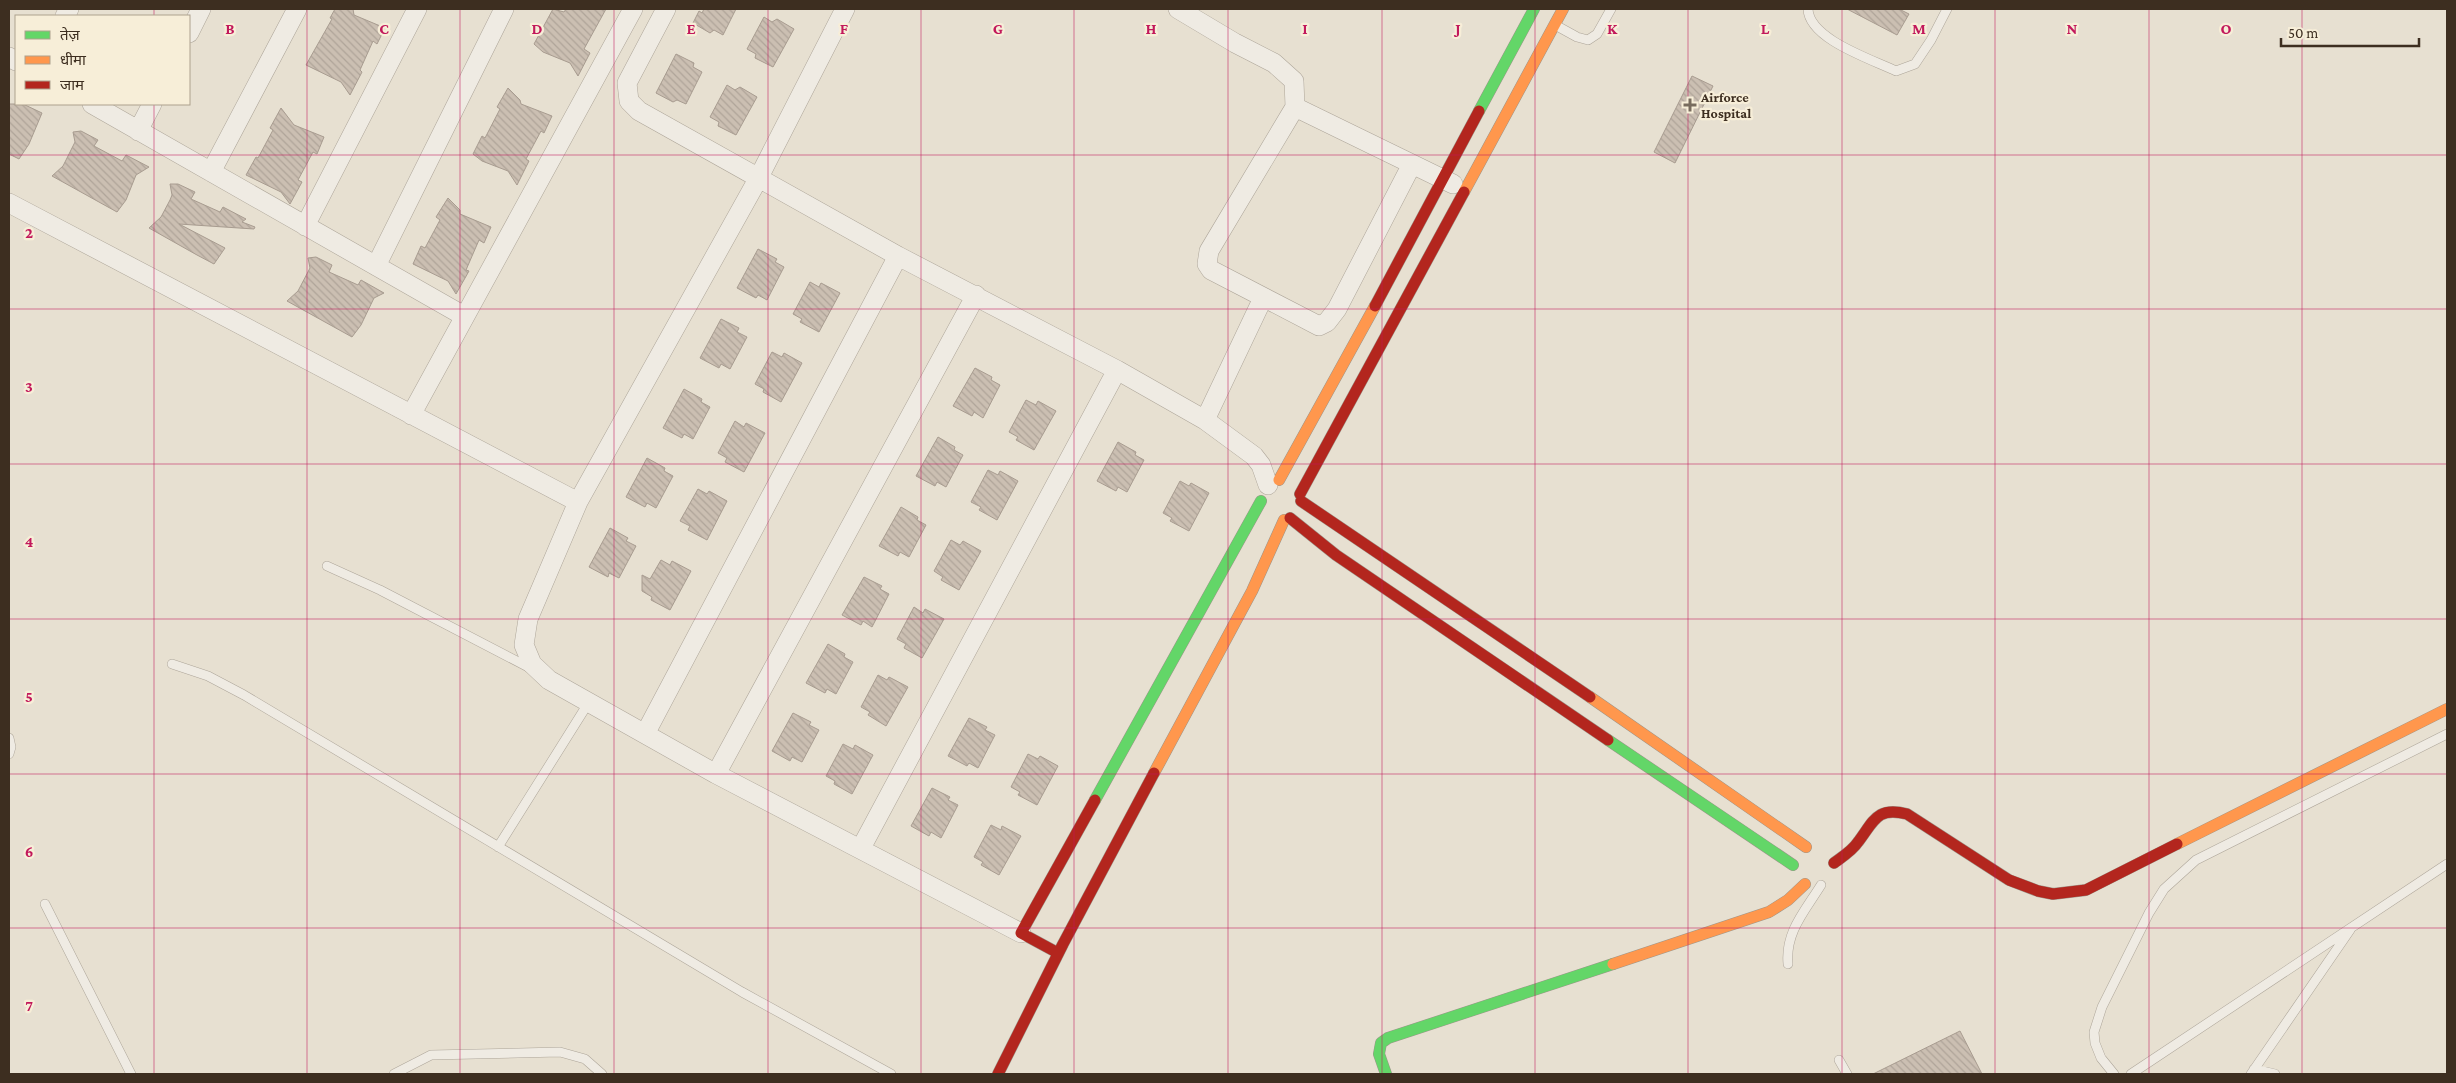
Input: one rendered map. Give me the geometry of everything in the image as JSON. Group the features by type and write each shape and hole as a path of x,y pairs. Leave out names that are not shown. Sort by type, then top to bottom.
{"street":[{"path":"190,31 201,9"},
{"path":"211,172 296,9"},
{"path":"305,226 417,9"},
{"path":"376,266 504,9"},
{"path":"411,415 633,9"},
{"path":"666,9 627,83 629,101 639,111 898,256 1117,370 1205,420 1254,456 1261,464 1269,489 1268,515 1287,519 1336,555 1794,865"},
{"path":"845,9 758,179 578,502 528,619 524,646 532,664 546,676 589,702 716,774 861,848 1058,953"},
{"path":"1178,9 1235,44 1274,63 1294,81 1295,107 1209,251 1207,264 1211,270 1319,326 1328,322 1412,164"},
{"path":"1021,933 1269,489 1302,441 1534,9"},
{"path":"998,1074 1058,953 1252,591 1287,519 1296,514 1301,498 1563,9"},
{"path":"94,105 464,316"},
{"path":"138,131 151,105"},
{"path":"1295,107 1465,191"},
{"path":"9,204 578,502"},
{"path":"645,734 898,256"},
{"path":"716,774 976,295"},
{"path":"1205,420 1263,298"},
{"path":"861,848 1117,370"},
{"path":"1269,489 1292,484 1301,498 1682,760 1811,846 1798,853 1794,865 1797,878 1805,884 1821,885 1831,876 1834,863 1853,848 1869,823 1878,814 1895,810 1907,814 2006,880 2042,893 2071,895 2086,890 2447,709"},
{"path":"1828,852 1834,863"},
{"path":"1386,1074 1379,1054 1381,1043 1388,1038 1769,912 1788,900 1805,884"}],"lane":[{"path":"1555,24 1577,37 1588,40 1597,34 1611,9"},
{"path":"1808,9 1812,25 1828,38 1896,71 1915,64 1931,40 1947,9"},
{"path":"327,566 380,590 546,676"},
{"path":"172,664 208,676 244,695 742,992 891,1074"},
{"path":"498,847 589,702"},
{"path":"2114,1074 2101,1058 2095,1043 2094,1032 2102,1007 2149,913 2173,879 2196,860 2447,734"},
{"path":"9,738 11,747 9,754"},
{"path":"2131,1074 2447,864"},
{"path":"1788,964 1789,938 1821,885"},
{"path":"45,904 131,1074"},
{"path":"2275,1074 2252,1072 2353,926"},
{"path":"394,1074 431,1055 560,1052 585,1059 602,1074"},
{"path":"1839,1060 1847,1074"}],"building":[{"path":"335,9 353,9 354,15 385,28 377,44 373,41 360,70 362,72 350,95 341,82 306,65 332,19 330,18"},
{"path":"553,9 564,12 566,9 606,9 584,49 590,53 578,76 570,63 543,52 534,44"},
{"path":"704,9 736,9 723,35 714,30 710,33 693,23 699,11 702,13"},
{"path":"1847,9 1899,9 1909,14 1897,35"},
{"path":"764,17 772,22 777,19 794,29 773,67 755,58 756,54 747,49"},
{"path":"676,54 694,63 693,67 702,72 686,104 677,100 673,102 656,93"},
{"path":"1692,76 1713,86 1675,163 1654,152"},
{"path":"727,85 735,90 740,87 757,97 736,135 718,126 719,122 710,117"},
{"path":"508,88 520,100 521,104 552,116 544,133 541,131 526,159 529,161 517,185 508,171 482,161 473,154 482,136 485,138 500,109 497,107"},
{"path":"9,104 25,105 42,113 29,144 19,159 9,154"},
{"path":"281,108 294,125 324,137 317,154 313,152 298,180 302,182 290,204 281,192 246,175 256,157 258,158 273,130 270,128"},
{"path":"81,131 98,140 94,146 122,161 126,155 149,167 136,175 126,200 117,212 52,176 63,166 75,142 73,132"},
{"path":"170,184 178,184 195,192 191,199 220,212 223,207 246,219 242,222 255,227 254,229 179,224 225,248 214,264 197,255 149,228 161,217 170,200 172,195"},
{"path":"448,198 460,210 460,214 491,227 484,243 479,240 466,270 469,271 456,294 448,281 413,264 421,246 425,248 440,220 436,217"},
{"path":"758,249 777,259 775,262 784,267 767,300 758,295 756,298 737,288"},
{"path":"316,257 332,265 329,272 358,285 361,280 384,293 374,298 361,325 352,337 287,301 298,291 310,268 308,258"},
{"path":"810,282 819,287 821,283 840,293 819,332 800,322 802,319 793,314"},
{"path":"721,319 739,328 737,332 747,337 730,369 721,364 719,368 700,358"},
{"path":"772,352 782,357 784,353 802,363 781,402 763,392 764,389 755,384"},
{"path":"975,368 992,377 991,380 1000,385 983,418 974,412 972,416 953,406"},
{"path":"684,389 702,399 701,402 710,407 693,439 684,434 682,438 663,428"},
{"path":"1026,400 1036,405 1038,401 1056,411 1034,450 1016,440 1018,437 1009,432"},
{"path":"735,421 744,427 746,423 765,433 744,472 725,462 727,458 718,453"},
{"path":"938,437 955,447 954,450 963,455 946,487 937,482 935,486 916,476"},
{"path":"1118,442 1136,452 1135,455 1144,460 1127,492 1118,487 1116,491 1097,481"},
{"path":"647,458 665,468 664,471 673,476 656,508 647,503 645,507 626,497"},
{"path":"988,470 998,475 1000,471 1018,481 997,520 979,510 981,507 971,502"},
{"path":"1180,481 1189,486 1191,483 1209,493 1189,531 1170,521 1172,518 1163,513"},
{"path":"698,489 707,494 709,491 727,501 707,540 688,530 690,526 680,521"},
{"path":"901,507 918,517 917,520 926,525 909,557 900,552 898,556 879,546"},
{"path":"610,528 628,538 626,541 636,546 619,578 609,573 608,577 589,567"},
{"path":"951,540 960,545 963,541 981,551 959,590 941,580 943,577 934,571"},
{"path":"661,560 670,565 672,561 691,571 670,610 651,600 652,597 642,591 642,575 650,579"},
{"path":"864,577 882,586 880,589 889,594 872,627 863,621 861,625 842,615"},
{"path":"914,607 923,613 925,609 944,619 922,658 904,648 906,644 897,639"},
{"path":"828,644 845,654 844,657 853,662 836,694 827,689 825,693 806,683"},
{"path":"878,675 887,680 889,677 908,687 886,726 868,715 870,712 861,707"},
{"path":"793,713 811,722 809,725 819,730 802,762 792,757 790,761 772,751"},
{"path":"969,718 987,727 985,730 995,735 978,768 969,763 967,766 948,756"},
{"path":"843,744 853,749 855,745 873,755 852,794 834,784 835,781 826,776"},
{"path":"1028,754 1038,759 1040,756 1058,766 1037,805 1018,795 1020,792 1011,787"},
{"path":"932,788 950,797 948,800 958,805 941,838 931,832 929,836 911,826"},
{"path":"991,825 1001,830 1002,826 1021,836 999,875 981,865 983,862 974,857"},
{"path":"1960,1031 1982,1074 1873,1074"}],"traffic: fast":[{"path":"1479,111 1534,9"},
{"path":"1095,800 1261,501"},
{"path":"1608,740 1793,865"},
{"path":"1386,1074 1379,1054 1381,1043 1388,1038 1613,964"}],"traffic: slow":[{"path":"1464,192 1563,9"},
{"path":"1279,480 1375,306"},
{"path":"1154,773 1252,591 1284,520"},
{"path":"1590,697 1806,847"},
{"path":"2177,844 2447,709"},
{"path":"1613,964 1769,912 1788,900 1805,884"}],"traffic: jam":[{"path":"1375,306 1479,111"},
{"path":"1300,494 1464,192"},
{"path":"1301,501 1590,697"},
{"path":"1290,518 1336,555 1608,740"},
{"path":"998,1074 1063,944 1154,773"},
{"path":"1058,953 1021,933 1095,800"},
{"path":"1834,863 1853,848 1877,817 1889,812 1907,814 2009,880 2038,891 2053,894 2086,890 2177,844"}],"place":[{"name":"Airforce Hospital","path":"1690,105"}]}
